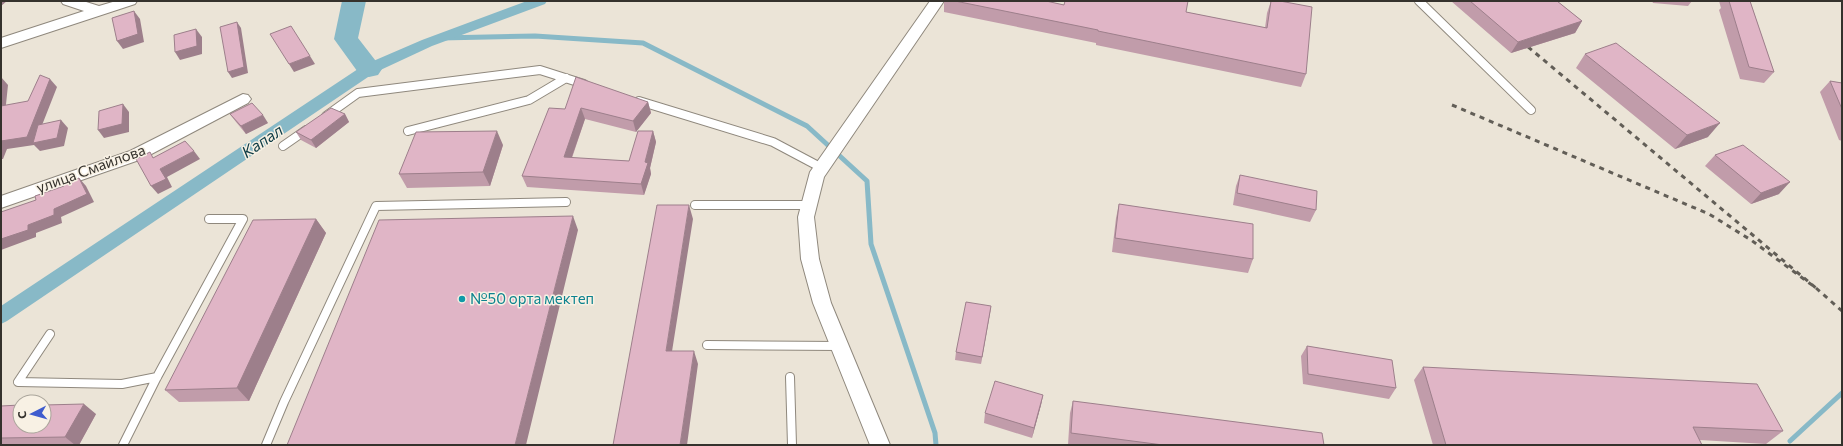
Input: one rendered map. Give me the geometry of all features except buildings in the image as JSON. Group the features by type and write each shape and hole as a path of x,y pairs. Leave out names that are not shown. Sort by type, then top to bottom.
{"street":[{"path":"68,1 98,11"},
{"path":"1,43 130,1"},
{"path":"880,445 822,303 810,259 806,216 816,176 937,1"},
{"name":"улица Смайлова","path":"1,202 136,155 243,99"}],"lane":[{"path":"1419,1 1531,110"},
{"path":"283,146 358,93 540,70 588,85"},
{"path":"408,130 529,100 566,78"},
{"path":"633,99 773,142 830,157"},
{"path":"266,445 284,402 376,206 566,202"},
{"path":"695,205 809,205"},
{"path":"123,445 157,377 243,219 209,219"},
{"path":"50,334 18,382 122,384 157,377"},
{"path":"707,345 840,346"},
{"path":"790,377 792,445"}],"waterway":[{"path":"354,1 346,39 369,69"},
{"name":"Капал","path":"1,316 369,69 427,43 540,1"},
{"path":"441,38 535,36 643,43 807,126 867,181 871,244 935,433 936,445"},
{"path":"1790,441 1842,393"}],"railway":[{"path":"1521,41 1816,288"},
{"path":"1452,105 1709,214 1751,240 1816,288"},
{"path":"1816,288 1842,311"}],"place":[{"name":"№50 орта мектеп","path":"462,299"}]}
